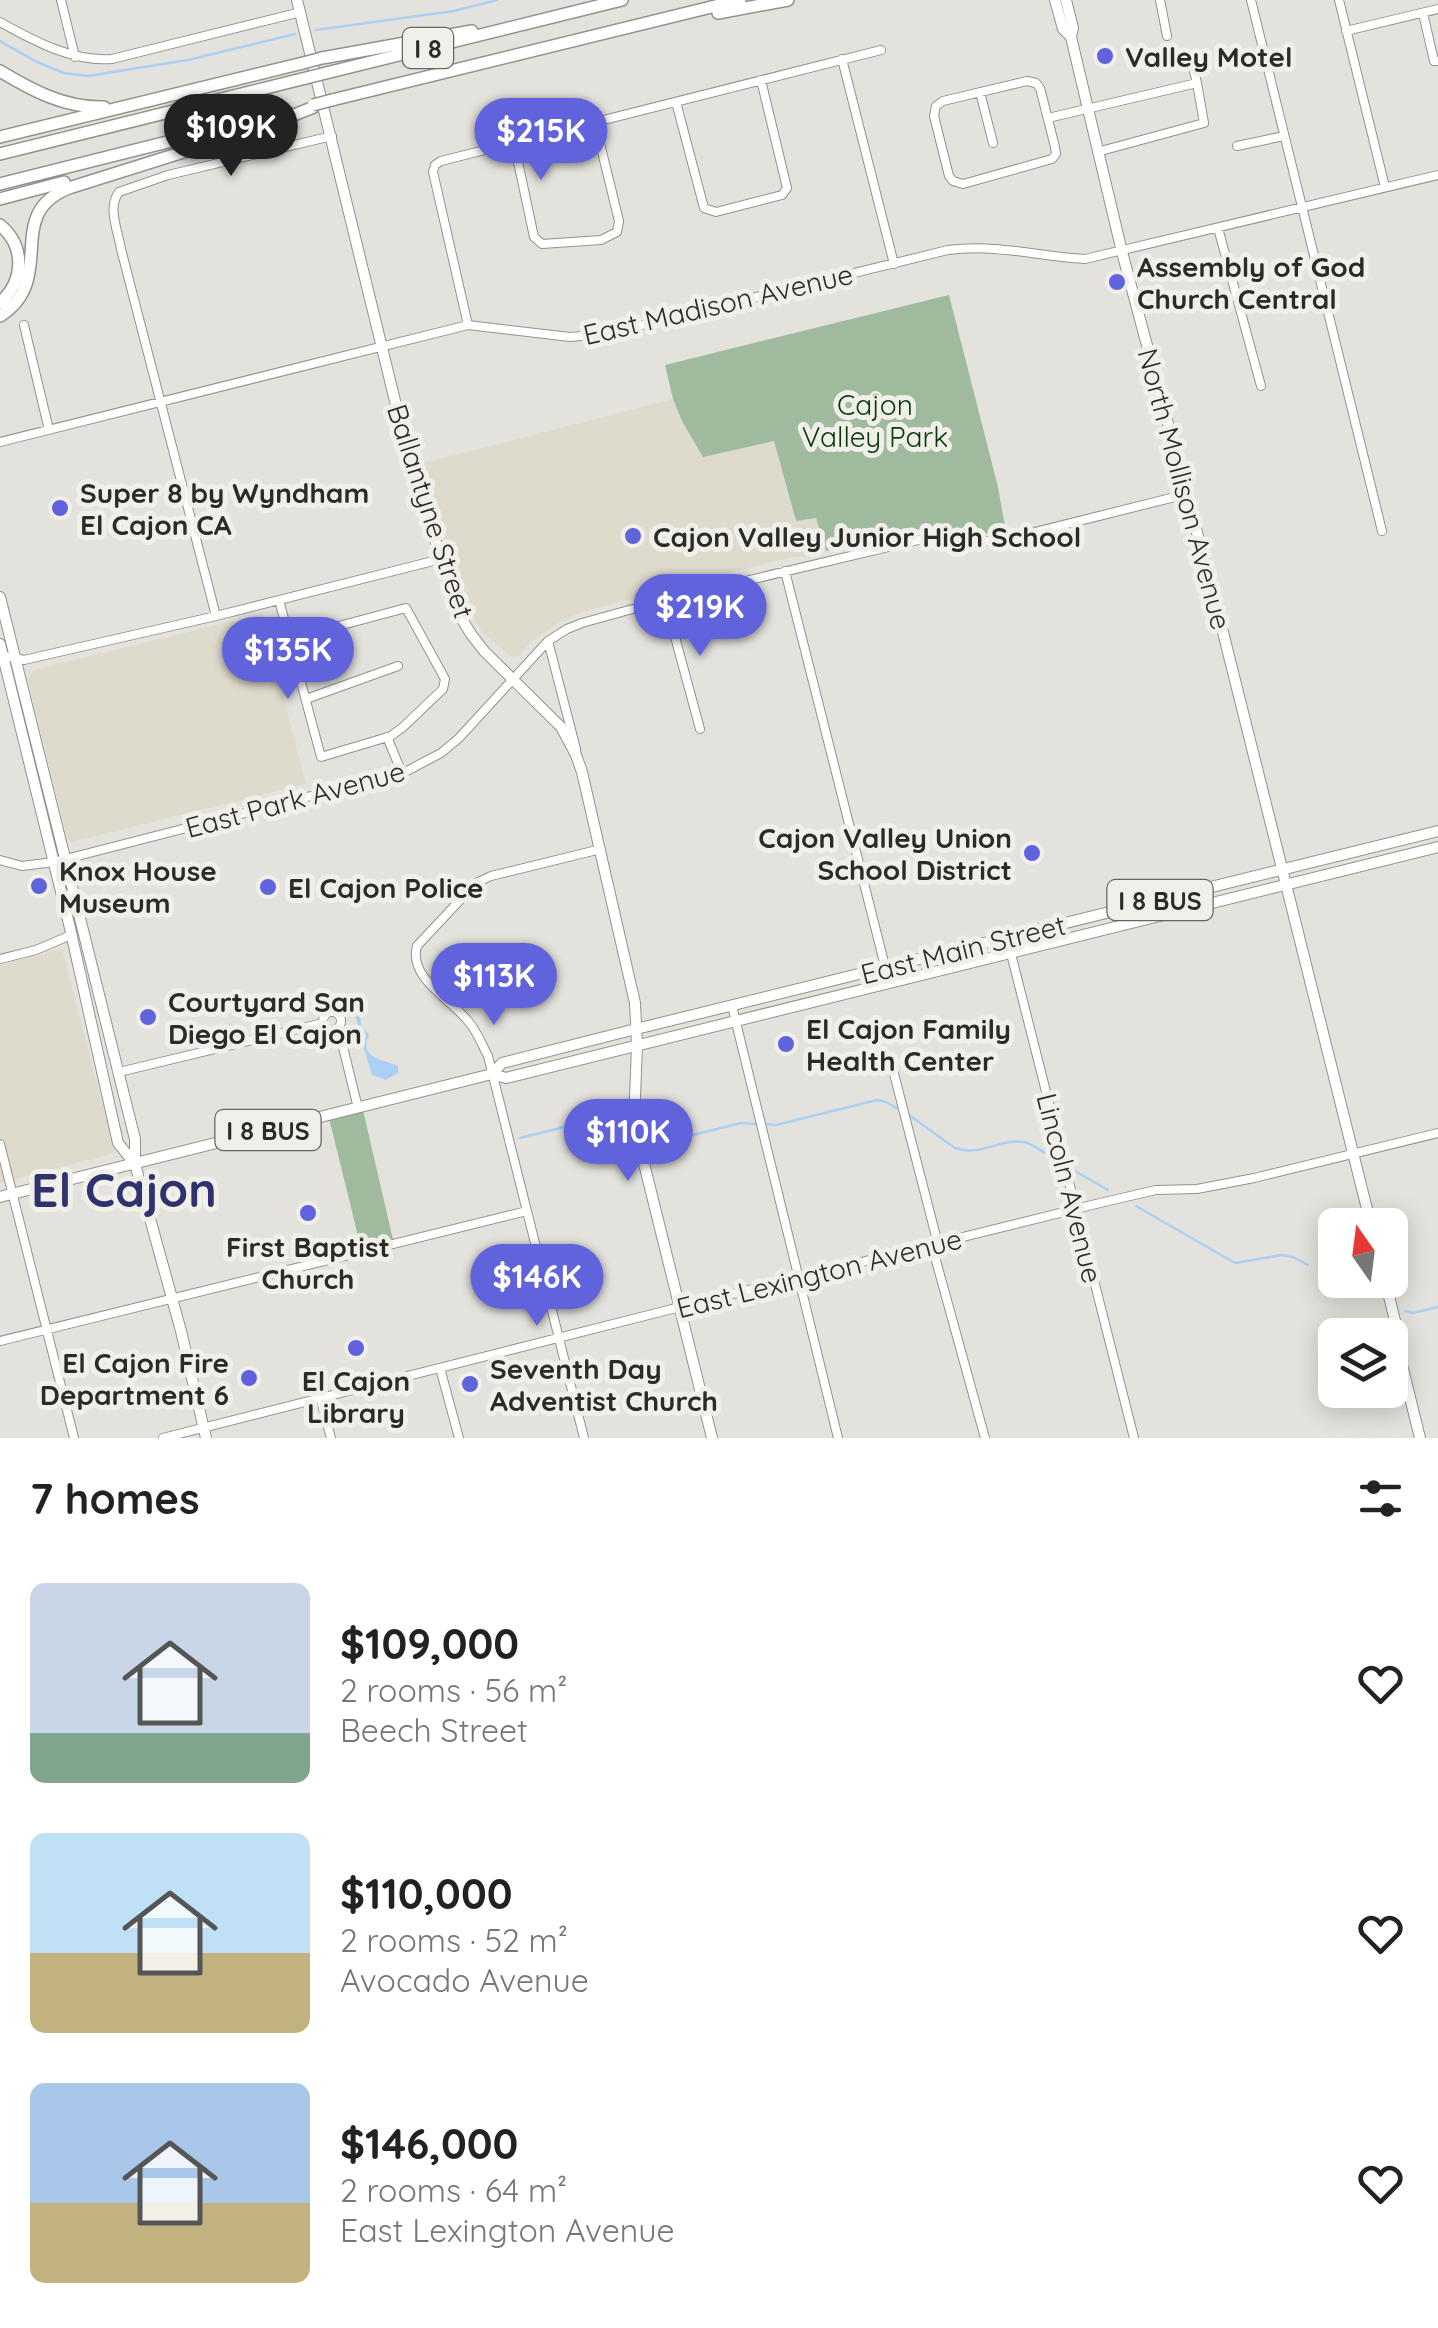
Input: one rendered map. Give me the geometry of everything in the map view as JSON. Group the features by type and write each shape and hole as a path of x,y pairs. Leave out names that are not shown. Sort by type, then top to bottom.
{"highway":[{"path":"574,12 606,0"},
{"name":"I 8","path":"0,154 622,0"},
{"name":"I 8","path":"0,184 740,0"},
{"path":"616,32 788,0"},
{"path":"0,137 322,58 446,34 530,23"},
{"path":"0,71 52,100 72,104 111,107 152,101"},
{"path":"0,316 25,289 30,272 31,224 48,197 72,186 251,131 313,106"},
{"path":"0,199 168,156"},
{"path":"0,226 11,237 19,260 15,283 0,303"}],"main road":[{"name":"North Mollison Avenue","path":"1059,1 1073,28 1071,36 1086,110 1367,1208"},
{"name":"North Mollison Avenue","path":"1059,1 1063,29 1071,36"},
{"name":"Ballantyne Street","path":"299,6 407,450 458,612 470,634 560,726 582,772 634,995 634,1123 712,1438"},
{"path":"0,597 118,1142 135,1164"},
{"path":"1,652 96,983 135,1139 135,1164 173,1298 204,1433"},
{"name":"East Main Street","path":"492,1074 502,1064 636,1029 1438,831"},
{"name":"East Main Street","path":"135,1164 492,1074 506,1078 1438,847"},
{"path":"1096,916 1100,931"},
{"path":"82,986 96,983"},
{"path":"98,1056 107,1069 119,1072"},
{"name":"I 8 BUS","path":"0,1197 135,1164"},
{"path":"1389,1298 1420,1438"}],"street":[{"path":"61,0 75,57"},
{"path":"1160,0 1168,36"},
{"path":"1251,0 1382,531"},
{"path":"1338,0 1385,188"},
{"path":"1426,0 1431,52 1438,62"},
{"path":"0,22 75,57 95,60 299,6"},
{"path":"1346,31 1430,11"},
{"path":"468,325 434,165 880,50"},
{"path":"842,59 894,264"},
{"path":"1098,152 1204,123 1191,60"},
{"path":"676,102 704,208 716,212 782,196 787,188 761,80"},
{"path":"1028,81 1036,84 1055,147 1052,160 957,184 949,176 934,110 942,101 980,92 1028,81"},
{"path":"1048,118 1197,83"},
{"path":"980,92 993,142"},
{"path":"514,143 534,237 542,244 608,239 616,232 619,221 595,122"},
{"path":"216,616 112,206 120,192 168,175 332,136"},
{"path":"1237,146 1284,136"},
{"name":"East Madison Avenue","path":"0,442 468,325 570,337 606,334 948,250 1007,248 1085,259 1438,174"},
{"path":"1218,228 1262,386"},
{"path":"24,325 49,430"},
{"name":"East Park Avenue","path":"0,860 22,866 59,860 402,773 459,738 548,641 582,623 918,540 1003,540 1187,494"},
{"path":"1,652 24,660 440,559"},
{"path":"785,571 889,982"},
{"path":"279,600 321,756 387,737 443,689 445,679 406,608 290,639"},
{"path":"665,600 700,728"},
{"path":"548,641 582,772"},
{"path":"306,699 398,666"},
{"path":"387,737 402,773"},
{"path":"584,1438 488,1056 472,1024 418,968 414,955 417,946 476,883 601,849"},
{"path":"0,959 72,935"},
{"name":"Lincoln Avenue","path":"1007,938 1134,1438"},
{"path":"732,1006 838,1438"},
{"path":"330,1012 336,1012 342,1020 336,1029 323,1024 330,1012"},
{"path":"119,1072 323,1024"},
{"path":"336,1029 358,1108"},
{"path":"893,1070 986,1438"},
{"name":"East Lexington Avenue","path":"163,1438 204,1433 320,1398 680,1306 1156,1190 1197,1189 1254,1178 1438,1133"},
{"path":"1,1149 74,1438"},
{"path":"0,1341 527,1211"},
{"path":"440,1368 459,1438"},
{"path":"320,1398 330,1438"}],"shaded area":[{"name":"Cajon Valley Junior High School","path":"673,399 682,421 774,441 795,521 816,518 826,551 582,612 563,620 518,656 511,657 481,631 469,609 432,500 424,463"},
{"path":"262,614 306,784 71,842 28,680 33,670"},
{"path":"62,949 115,1153 0,1183 0,965"}],"green space":[{"name":"Cajon Valley Park","path":"949,295 1006,532 984,534 929,527 826,551 816,518 796,521 774,441 703,457 682,421 665,365"},
{"path":"363,1110 394,1244 362,1252 329,1118"}],"water":[{"path":"357,1002 361,1025 369,1035 370,1054 398,1066 398,1073 386,1080 372,1075 363,1045 366,1035 358,1028 354,1006"}],"waterway":[{"path":"316,30 454,11 497,0"},
{"path":"0,41 64,73 88,76 188,60 295,34"},
{"path":"766,1124 776,1125 877,1100 902,1111"},
{"path":"909,1115 955,1148 974,1150 1015,1141 1047,1154"},
{"path":"520,1138 605,1117 616,1117 630,1127"},
{"path":"641,1134 661,1143 741,1123 758,1124"},
{"path":"1075,1171 1108,1190"},
{"path":"1136,1206 1235,1263 1282,1255 1308,1265"},
{"path":"1405,1311 1438,1307"}],"place":[{"name":"Valley Motel","path":"1105,56"},
{"name":"Assembly of God Church Central","path":"1117,282"},
{"name":"Super 8 by Wyndham El Cajon CA","path":"60,508"},
{"name":"Cajon Valley Junior High School","path":"633,536"},
{"name":"Cajon Valley Union School District","path":"1032,853"},
{"name":"Knox House Museum","path":"39,886"},
{"name":"El Cajon Police","path":"268,887"},
{"name":"Courtyard San Diego El Cajon","path":"148,1017"},
{"name":"El Cajon Family Health Center","path":"786,1044"},
{"name":"First Baptist Church","path":"308,1213"},
{"name":"El Cajon Library","path":"356,1348"},
{"name":"El Cajon Fire Department 6","path":"249,1378"},
{"name":"Seventh Day Adventist Church","path":"470,1384"}],"district":[{"name":"El Cajon","path":"124,1189"}]}
